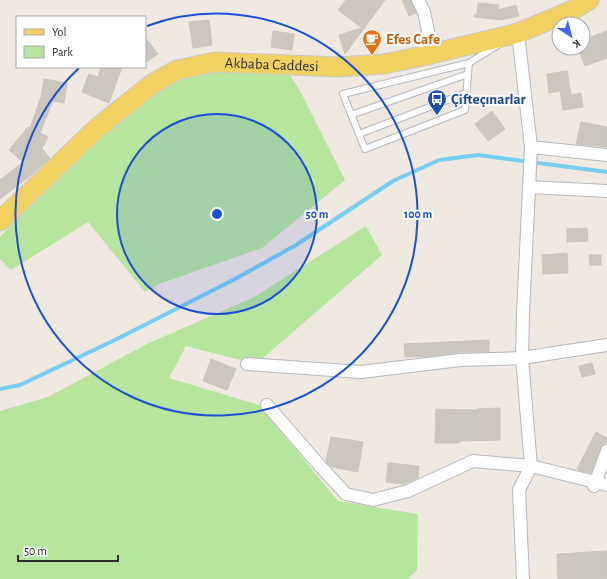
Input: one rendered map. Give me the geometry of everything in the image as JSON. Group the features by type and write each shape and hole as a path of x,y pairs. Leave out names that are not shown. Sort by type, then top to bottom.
{"main road":[{"name":"Akbaba Caddesi","path":"0,221 97,128 152,84 177,70 215,62 338,67 384,64 518,33 570,11 589,0"}],"street":[{"path":"418,0 424,12 428,32 423,56"},
{"path":"518,33 530,151 522,358 531,466 519,490 523,579"},
{"path":"530,151 607,155"},
{"path":"529,186 607,191"},
{"path":"247,364 361,372 460,360 522,358 607,345"},
{"path":"267,405 346,494 373,500 408,491 473,461 531,466 599,485 607,451"}],"lane":[{"path":"469,63 465,110 365,148 343,94 469,63 518,33"},
{"path":"351,114 468,74"},
{"path":"359,134 466,93"}],"green space":[{"path":"209,68 288,72 300,91 345,180 262,248 159,284 145,292 88,222 11,270 0,259 0,237 77,156 163,84"},
{"path":"366,226 382,255 256,364 186,346 169,378 259,405 338,501 418,514 417,570 408,579 0,579 0,411 48,397 147,344 254,297"}],"building":[{"path":"346,0 385,0 345,54 339,35 362,28 338,10"},
{"path":"402,0 411,0 416,13 409,16"},
{"path":"478,3 499,5 498,10 516,5 519,16 502,20 474,17 474,15 477,15"},
{"path":"209,20 212,45 193,48 189,22"},
{"path":"273,31 294,34 292,50 271,47"},
{"path":"607,31 607,58 585,66 581,56 591,56 591,37"},
{"path":"146,38 158,54 146,62"},
{"path":"101,68 122,68 109,103 82,92 89,74 98,77"},
{"path":"567,71 571,95 581,93 583,107 563,110 560,91 549,93 547,74"},
{"path":"44,79 67,83 64,103 53,101 40,133 48,137 42,149 50,158 35,172 0,199 0,180 23,162 9,150 28,127 30,128 41,97"},
{"path":"492,111 505,129 488,141 475,124"},
{"path":"581,122 607,127 607,147 576,144"},
{"path":"587,228 588,241 567,242 567,229"},
{"path":"567,253 568,273 543,274 542,255"},
{"path":"589,255 601,255 601,265 590,265"},
{"path":"489,340 489,352 460,352 432,356 405,357 404,344"},
{"path":"211,359 236,369 227,390 203,381"},
{"path":"592,363 595,374 582,377 579,366"},
{"path":"500,408 500,440 435,443 436,409 477,410"},
{"path":"596,432 607,438 607,441 600,448 591,473 581,471 577,469"},
{"path":"331,437 363,442 358,472 332,467 326,462"},
{"path":"388,463 419,466 418,478 404,484 386,482"},
{"path":"607,551 607,579 558,579 557,554"}],"waterway":[{"path":"0,389 20,385 117,339 235,279 296,245 393,181 439,160 478,155 607,172"}],"place":[{"name":"Efes Cafe","path":"372,56"},
{"name":"Çifteçınarlar","path":"437,116"}]}
